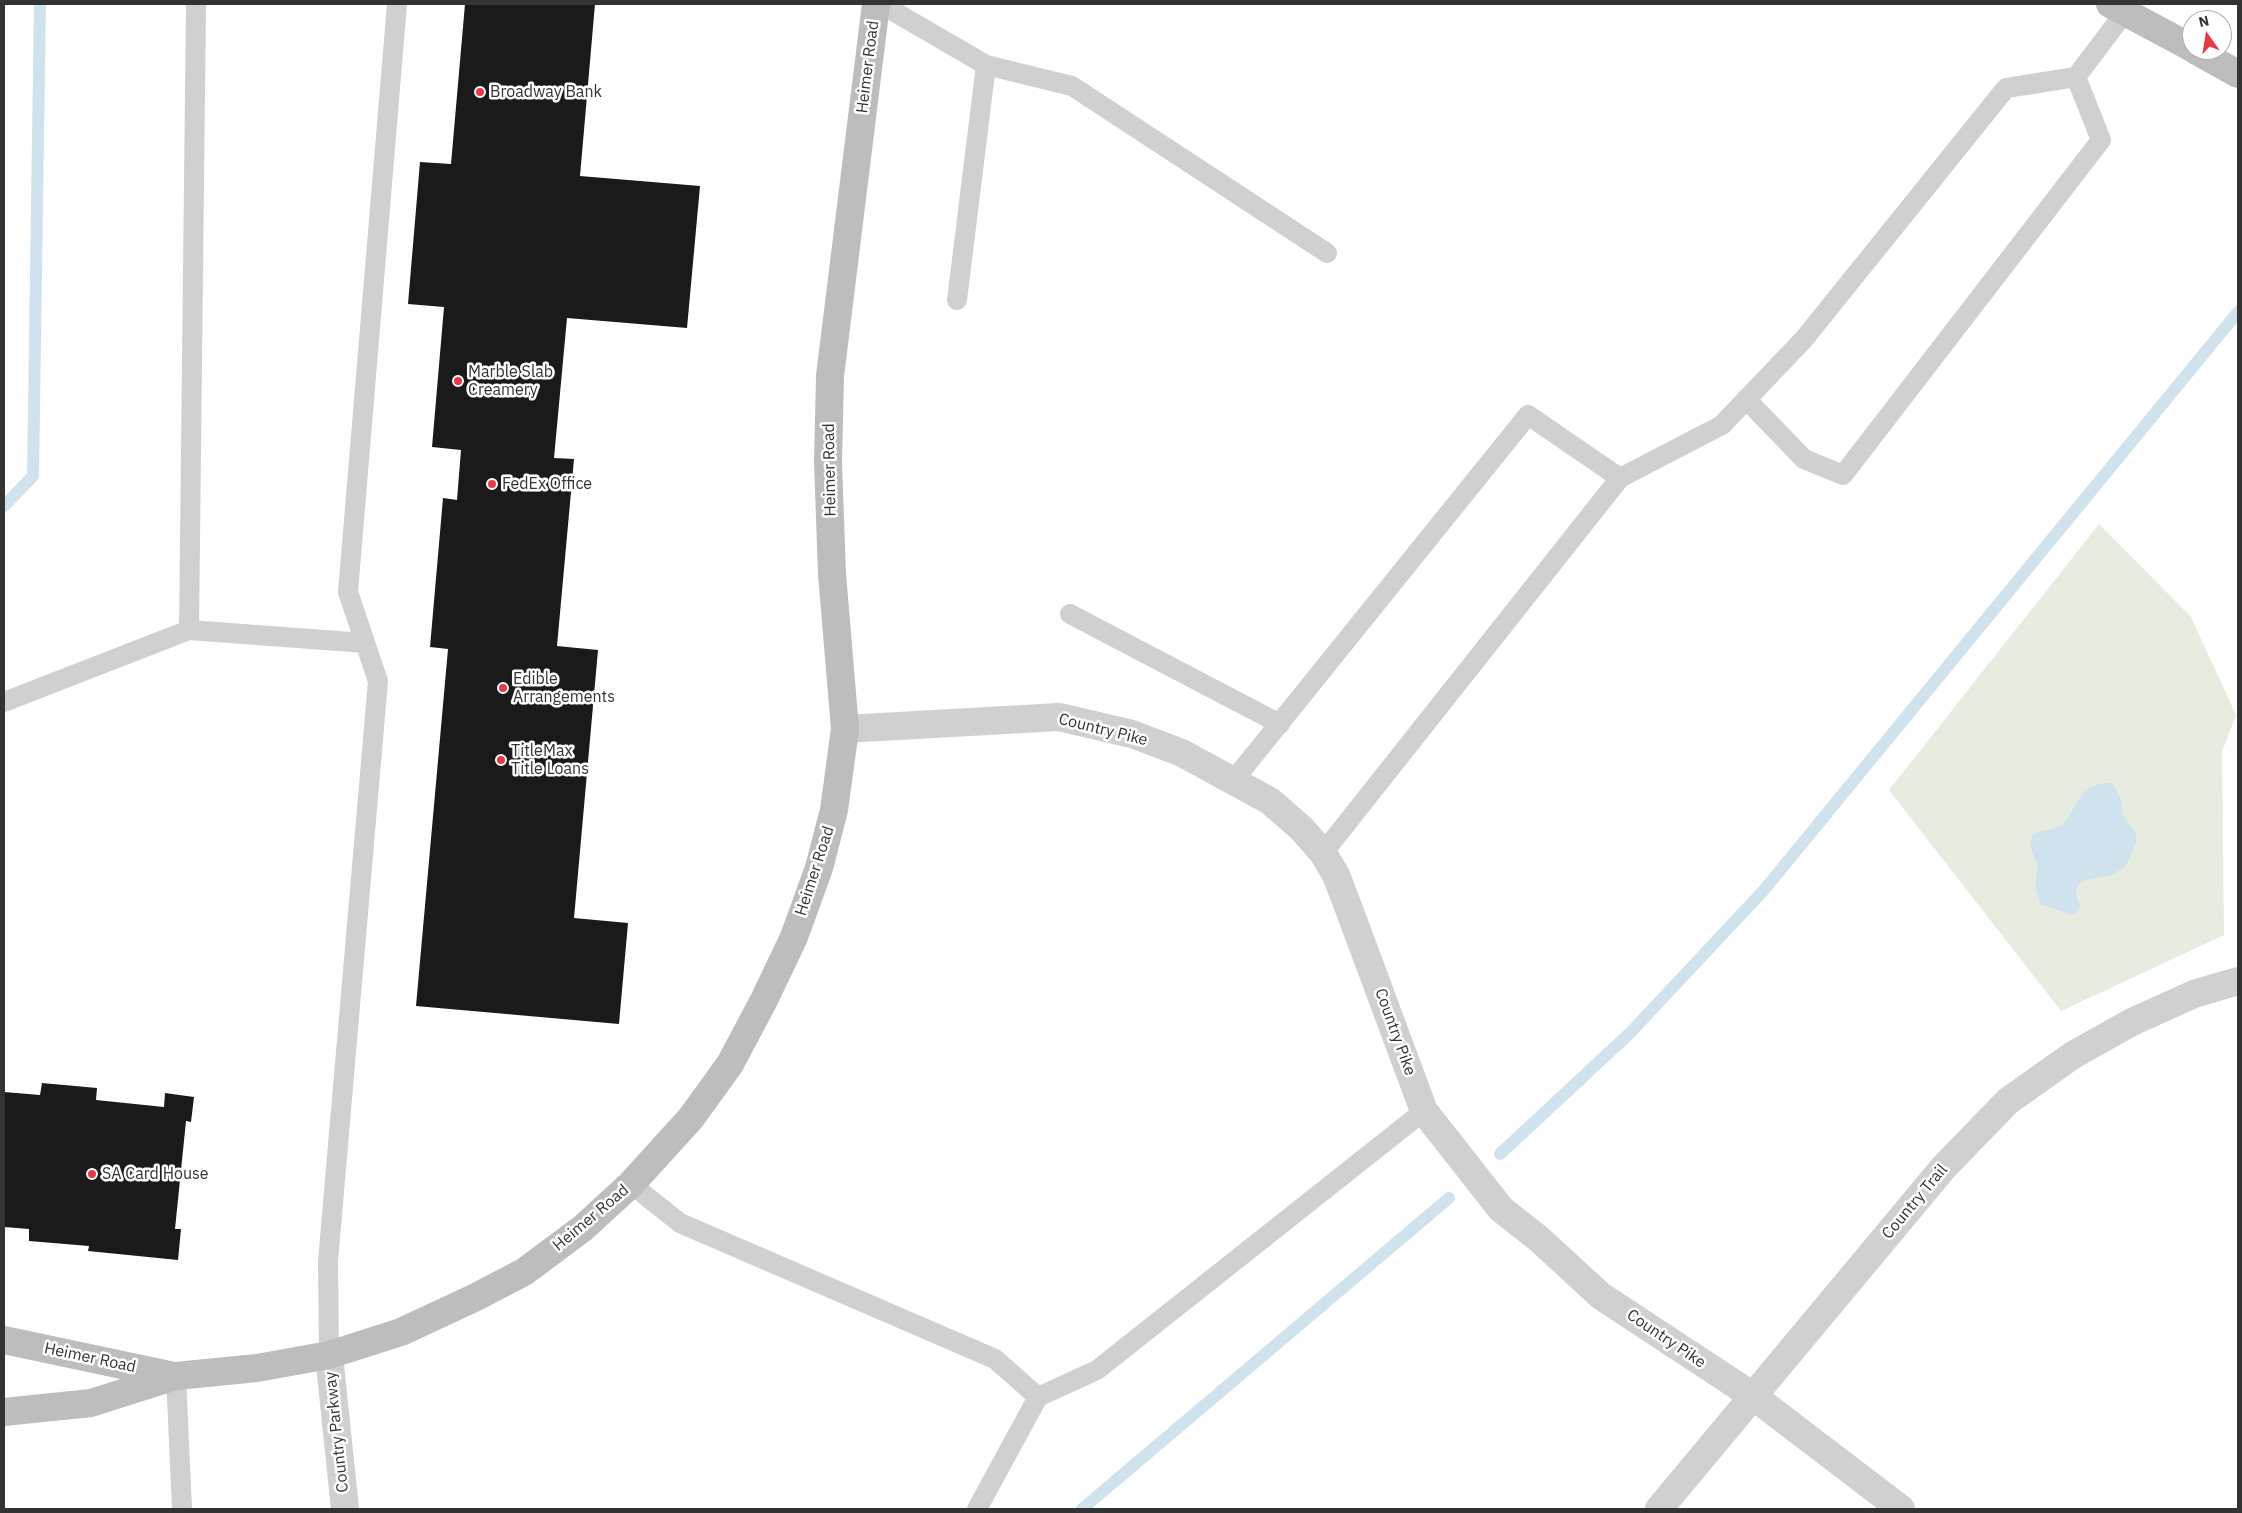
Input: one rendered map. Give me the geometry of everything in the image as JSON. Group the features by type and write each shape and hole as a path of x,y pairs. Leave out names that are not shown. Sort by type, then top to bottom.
{"street":[{"name":"Heimer Road","path":"4,1412 90,1403 176,1376 257,1368 329,1355 401,1332 524,1272 583,1228 632,1184 691,1118 730,1064 794,937 812,885 834,810 845,729 832,574 828,462 830,376 876,4"},
{"path":"2118,8 2182,43"},
{"path":"2213,60 2238,74"},
{"name":"Country Pike","path":"845,729 1059,717 1132,734 1182,754 1270,802 1302,829 1323,852 1336,875 1346,900 1424,1111 1501,1209 1539,1239 1601,1296 1753,1396 1901,1509"},
{"name":"Country Trail","path":"1659,1509 1944,1167 2008,1101 2073,1055 2132,1022 2194,994 2238,980"},
{"name":"Heimer Road","path":"4,1340 176,1376"},
{"name":"Country Parkway","path":"329,1355 345,1509"}],"lane":[{"path":"189,630 196,4"},
{"path":"329,1355 328,1261 378,681 348,592 397,4"},
{"path":"881,4 986,65 1072,86 1327,253"},
{"path":"1323,852 1620,478 1722,425 1804,339 2006,88 2076,77 2118,8"},
{"path":"957,300 986,65"},
{"path":"1746,399 1804,459 1843,475 2101,140 2076,77"},
{"path":"1233,781 1528,415 1620,478"},
{"path":"1070,614 1280,724"},
{"path":"4,702 189,630 365,643"},
{"path":"977,1509 1038,1397 1097,1370 1424,1111"},
{"path":"632,1184 680,1223 995,1360 1038,1397"},
{"path":"176,1376 182,1509"}],"shaded area":[{"path":"2099,524 2191,617 2236,715 2222,752 2224,935 2061,1011 1889,790"}],"water":[{"path":"2112,783 2120,797 2124,817 2136,833 2136,842 2126,866 2112,875 2083,881 2078,885 2076,893 2080,907 2076,913 2071,915 2040,904 2035,884 2038,869 2030,845 2033,834 2057,828 2063,824 2082,795 2094,786"}],"building":[{"path":"465,4 595,4 580,176 700,186 687,328 567,318 554,458 574,459 557,646 598,650 574,918 628,923 619,1024 416,1006 448,649 430,647 443,498 457,500 461,450 432,447 444,307 408,304 420,162 451,164"},
{"name":"SA Card House","path":"42,1083 97,1088 96,1100 164,1107 165,1093 194,1097 191,1122 186,1121 175,1229 181,1229 178,1260 88,1251 89,1246 29,1241 29,1229 4,1227 4,1092 40,1095"}],"waterway":[{"path":"4,506 33,476 40,4"},
{"path":"1500,1154 1630,1033 1764,890 2238,312"},
{"path":"1082,1509 1449,1198"}],"place":[{"name":"Broadway Bank","path":"480,92"},
{"name":"Marble Slab Creamery","path":"458,381"},
{"name":"FedEx Office","path":"492,484"},
{"name":"Edible Arrangements","path":"503,688"},
{"name":"TitleMax Title Loans","path":"501,760"},
{"name":"SA Card House","path":"92,1174"}]}
